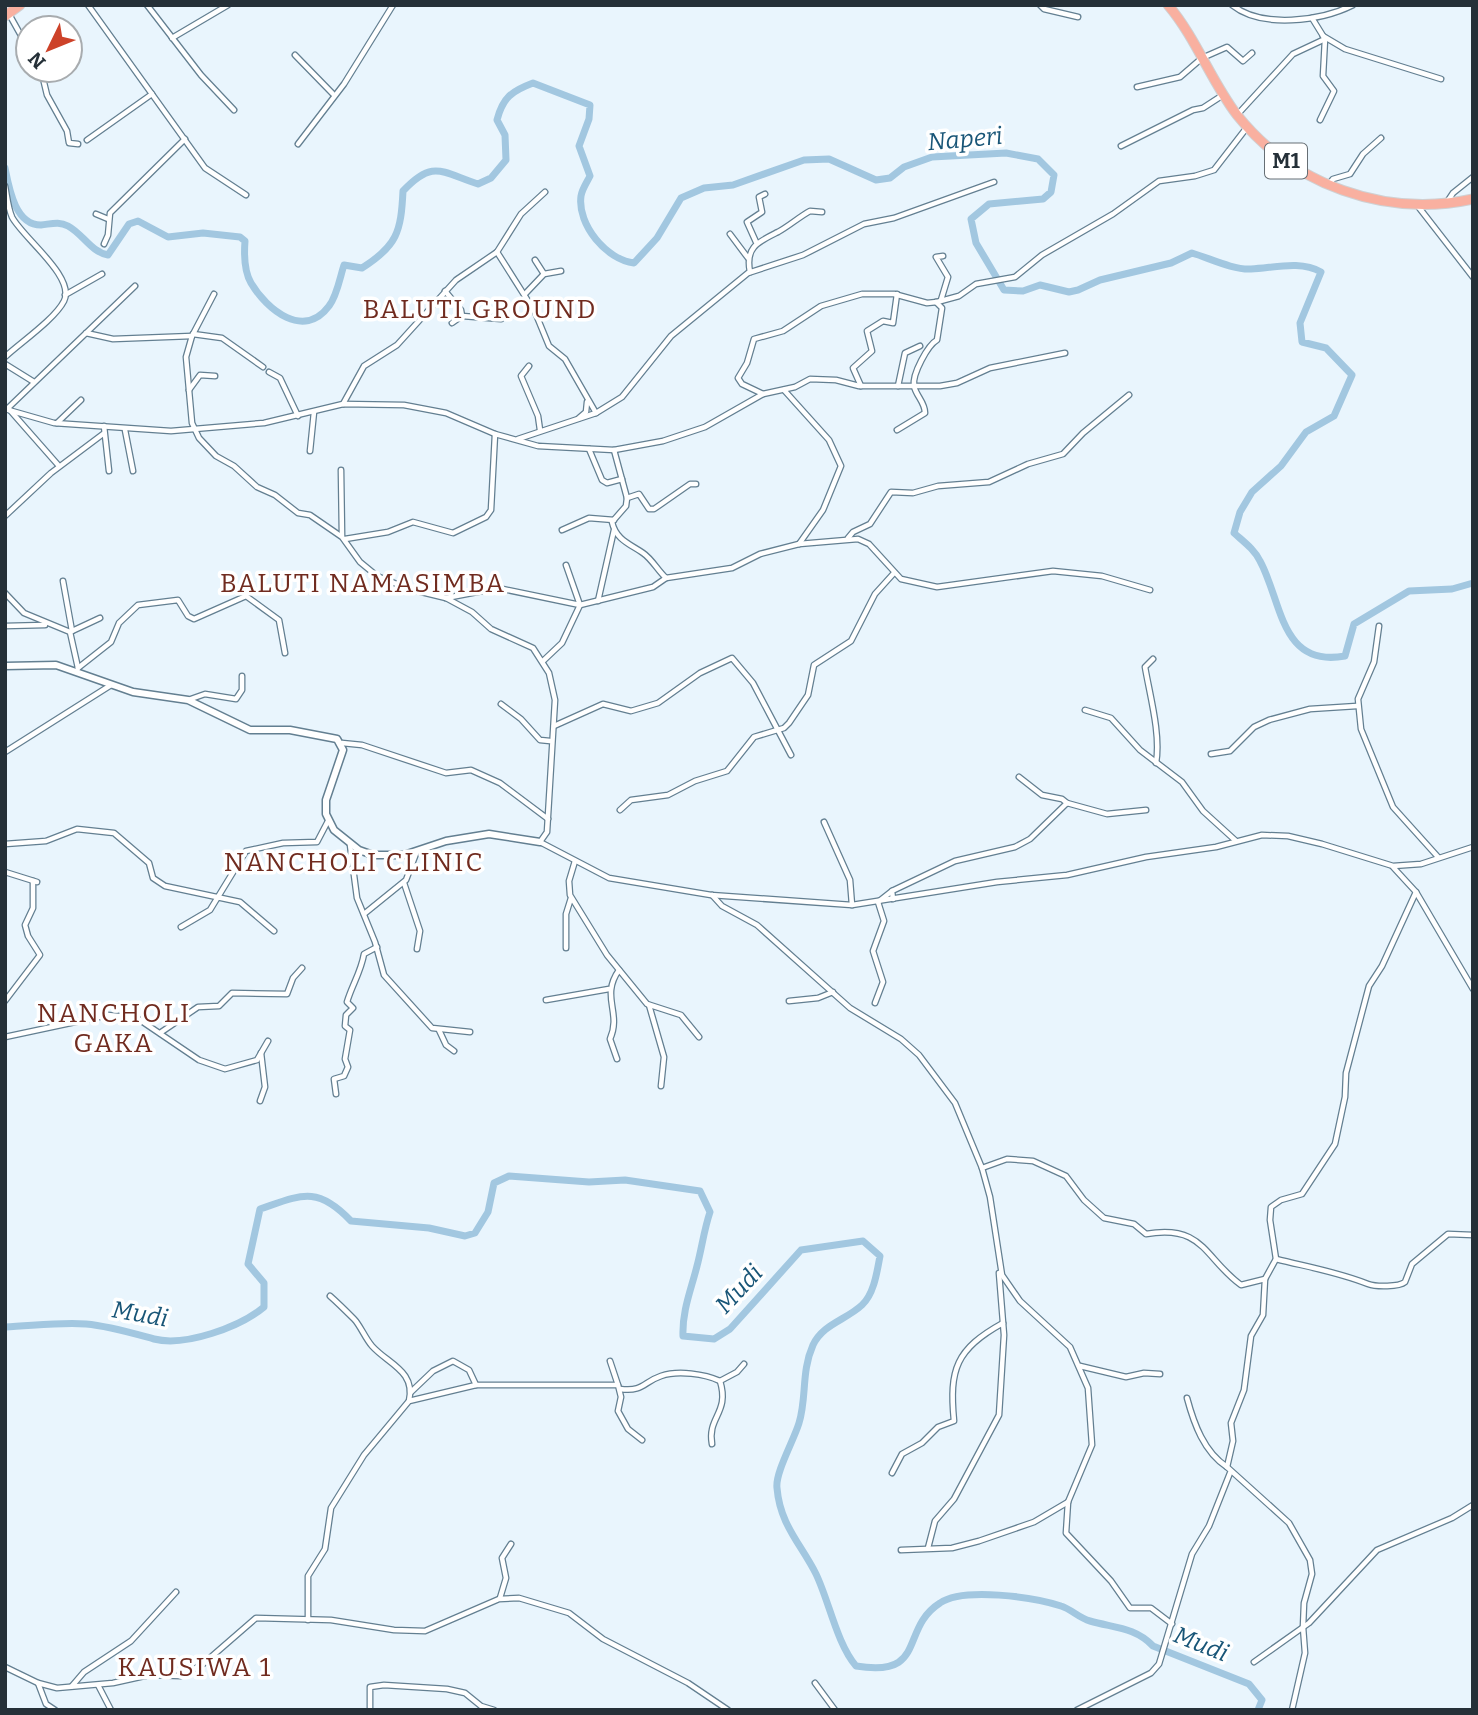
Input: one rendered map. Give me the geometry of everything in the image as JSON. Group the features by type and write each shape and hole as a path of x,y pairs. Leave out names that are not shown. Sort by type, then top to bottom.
{"highway":[{"path":"7,15 20,5"},
{"name":"M1","path":"1174,7 1237,114 1292,165 1328,185 1376,200 1416,205 1473,199"}],"street":[{"path":"88,5 208,170 246,195"},
{"path":"147,5 234,110"},
{"path":"172,38 228,5"},
{"path":"299,144 333,94 345,83 393,5"},
{"path":"1041,5 1044,9 1078,17"},
{"path":"1232,5 1251,16 1312,18 1353,5"},
{"path":"1312,18 1324,38 1323,76 1334,92 1320,120"},
{"path":"1324,38 1355,53 1441,79"},
{"path":"1237,114 1293,54 1324,38"},
{"path":"1137,87 1146,82 1180,77 1202,58 1227,47 1243,61 1252,53"},
{"path":"295,55 333,94"},
{"path":"45,84 49,101 67,131 68,142 78,144"},
{"path":"87,140 152,94"},
{"path":"1121,146 1193,110 1203,108 1223,94"},
{"path":"763,394 743,384 738,378 747,363 754,339 783,331 821,306 862,294 897,294 927,303 959,296 976,284 1019,275 1042,255 1113,214 1159,181 1195,176 1214,170 1248,126"},
{"path":"1328,185 1333,179 1350,174 1363,154 1381,138"},
{"path":"104,244 111,211 185,139"},
{"path":"1447,203 1453,193 1473,177"},
{"path":"517,440 596,413 622,397 671,336 750,272 803,255 864,224 894,218 993,182"},
{"path":"5,186 12,218 62,280 65,296"},
{"path":"343,404 361,369 397,345 445,291 497,253 521,214 545,192"},
{"path":"756,242 747,222 762,212 759,197 765,194"},
{"path":"1416,205 1473,277"},
{"path":"748,258 756,242 810,211 822,212"},
{"path":"96,214 108,219"},
{"path":"730,234 748,258 750,272"},
{"path":"497,253 535,312 549,346 565,359 596,413"},
{"path":"897,430 925,413 914,385 916,372 932,343 937,340 942,308 939,301 948,277 936,257 943,256"},
{"path":"535,260 544,274"},
{"path":"524,294 544,274 561,271"},
{"path":"5,357 59,307 65,296 102,274"},
{"path":"7,409 135,286"},
{"path":"445,291 461,310 462,316"},
{"path":"214,294 192,335 187,357 188,391 194,428 216,456 234,466 257,487 278,497 298,513 310,515 344,538 360,562 377,576 404,588 446,598 472,612 491,629 526,642 543,661 555,700 554,726 550,741 549,820 547,832 540,842"},
{"path":"861,386 853,368 872,351 867,331 883,321 894,323 897,294"},
{"path":"452,323 462,316 501,319"},
{"path":"86,333 113,339 192,335 222,338 263,367"},
{"path":"898,386 905,353 920,346"},
{"path":"7,409 57,423 125,430 227,428 298,416 343,404 404,405 433,410 495,434 557,449 614,450 663,441 705,427 763,394 784,390 810,379 836,380 861,386 951,385 990,368 1065,353"},
{"path":"5,363 34,382"},
{"path":"529,366 522,376 538,416 540,430"},
{"path":"269,372 280,378 298,416"},
{"path":"188,391 200,375 215,376"},
{"path":"784,390 829,440 841,466 823,510 799,544"},
{"path":"847,539 853,532 870,524 891,492 913,493 938,486 989,482 1028,464 1063,454 1083,433 1129,395"},
{"path":"57,423 81,400"},
{"path":"579,419 586,412 587,400"},
{"path":"7,409 59,466"},
{"path":"310,451 314,412"},
{"path":"104,426 109,471"},
{"path":"125,430 133,471"},
{"path":"5,516 59,466 103,434"},
{"path":"344,538 388,532 413,522 453,533 486,517 491,510 495,434"},
{"path":"589,449 602,480 607,483 622,478"},
{"path":"598,601 614,520 626,506 628,498 614,450"},
{"path":"341,470 344,538"},
{"path":"628,498 639,494 651,510 696,484"},
{"path":"562,530 589,518 614,520"},
{"path":"614,529 625,542 649,559 666,578"},
{"path":"446,598 498,588 580,604 653,587 666,578 732,568 760,554 799,544 847,539 869,544 901,579 937,587 1053,571 1102,576 1150,590"},
{"path":"543,661 562,643 580,604 566,565"},
{"path":"620,810 631,800 668,795 695,781 725,772 754,737 786,726 808,695 814,665 851,641 875,594 894,573"},
{"path":"62,581 79,670"},
{"path":"5,593 18,609 46,625 71,632 100,618"},
{"path":"79,670 111,642 119,623 138,605 167,599 178,600 188,616 194,620 246,596 279,620 285,653"},
{"path":"5,626 46,625"},
{"path":"1379,626 1374,662 1361,689 1357,706 1361,729 1393,807 1438,857"},
{"path":"554,726 603,704 631,711 658,703 701,673 732,658 753,683 792,755"},
{"path":"1153,659 1146,667 1151,711 1159,741 1156,763"},
{"path":"5,666 56,665 79,670 111,685 143,694 188,700 250,730 298,730 342,743 362,745 427,769 450,773 471,770 500,783 549,820"},
{"path":"188,700 205,694 236,699 242,690 242,676"},
{"path":"5,752 111,685"},
{"path":"501,704 521,719 540,740 550,741"},
{"path":"1212,754 1230,751 1254,727 1269,720 1310,709 1357,706"},
{"path":"1085,710 1111,718 1156,763 1182,782 1205,813 1236,841"},
{"path":"181,927 208,912 246,851 283,843 317,842 328,821 326,800 344,750 342,743"},
{"path":"1018,777 1042,795 1107,814 1146,810"},
{"path":"878,902 892,891 955,861 1015,847 1030,839 1067,803"},
{"path":"328,821 350,845 373,855 404,855 477,835 540,842 609,878 711,895 852,905 997,881 1067,875 1262,835 1288,836 1393,866 1420,864 1473,847"},
{"path":"824,822 850,880 852,905"},
{"path":"5,844 46,841 77,829 114,833 149,863 155,879 169,887 185,888 216,899 243,904 274,931"},
{"path":"350,845 357,898 377,947 384,975 422,1019 439,1030 470,1032"},
{"path":"364,914 404,882 411,873 416,852"},
{"path":"575,861 569,881 571,897 619,970 649,1005 664,1057 661,1086"},
{"path":"1393,866 1416,892 1473,989"},
{"path":"5,872 35,882 33,908 25,925 28,936 40,955 5,1001"},
{"path":"404,882 420,931 417,949"},
{"path":"892,891 893,899"},
{"path":"1077,1710 1151,1673 1162,1657 1192,1554 1209,1526 1229,1470 1233,1441 1231,1423 1244,1390 1251,1336 1263,1315 1265,1279 1276,1259 1270,1220 1271,1207 1281,1200 1303,1194 1335,1144 1345,1097 1346,1073 1369,986 1382,966 1416,892"},
{"path":"711,895 722,906 757,925 850,1008 888,1029 919,1055 955,1103 982,1168 990,1197 1003,1323 998,1419 954,1499 936,1521 928,1548"},
{"path":"566,948 565,914 571,897"},
{"path":"874,1003 883,982 873,951 884,921 878,902"},
{"path":"335,1094 334,1079 344,1076 348,1067 345,1059 350,1030 345,1026 346,1015 353,1008 347,1002 361,970 364,954 377,947"},
{"path":"159,1033 198,1007 219,1006 232,993 287,994 293,978 302,968"},
{"path":"617,1059 610,1039 616,1025 609,989 619,970"},
{"path":"546,1000 609,989"},
{"path":"789,1001 818,998 834,992"},
{"path":"649,1005 681,1015 699,1037"},
{"path":"5,1037 99,1015 137,1018 200,1060 225,1069 255,1061 268,1041"},
{"path":"439,1030 446,1045 454,1051"},
{"path":"260,1101 265,1087 261,1053"},
{"path":"982,1168 1007,1159 1032,1161 1066,1176 1084,1200 1104,1218 1134,1224 1146,1234 1165,1231 1198,1240 1241,1285 1265,1279"},
{"path":"1276,1259 1330,1270 1369,1285 1396,1287 1405,1282 1409,1267 1416,1259 1448,1234 1473,1235"},
{"path":"999,1265 1007,1284 1020,1301 1070,1348 1088,1388 1093,1439 1082,1474 1068,1502 1065,1523 1069,1540 1102,1571 1130,1608 1151,1608 1172,1624"},
{"path":"330,1296 354,1319 374,1349 402,1371 411,1392"},
{"path":"892,1472 902,1454 922,1443 938,1427 954,1421 951,1395 956,1363 975,1340 1003,1323"},
{"path":"308,1620 308,1576 325,1549 331,1508 364,1455 409,1401 411,1392 433,1371 453,1361 465,1366 477,1385"},
{"path":"610,1361 619,1387 618,1411 628,1429 642,1440"},
{"path":"409,1401 477,1385 641,1389 662,1376 684,1372 720,1381 737,1372 744,1364"},
{"path":"1080,1366 1126,1377 1144,1373 1160,1374"},
{"path":"712,1444 712,1427 725,1400 720,1381"},
{"path":"1187,1398 1208,1450 1289,1523 1305,1550 1311,1574 1303,1627 1305,1653 1292,1710"},
{"path":"901,1550 952,1548 979,1542 1034,1522 1068,1502"},
{"path":"1254,1662 1303,1627 1377,1550 1452,1518 1473,1505"},
{"path":"499,1599 506,1578 502,1558 511,1544"},
{"path":"72,1687 84,1672 131,1641 177,1592"},
{"path":"5,1667 38,1683 57,1688 98,1685 149,1675 185,1675 203,1664 256,1618 338,1620 394,1630 425,1631 499,1599 519,1598 569,1613 603,1639 688,1683 728,1710"},
{"path":"815,1682 835,1710"},
{"path":"38,1683 46,1704 55,1710"},
{"path":"98,1685 111,1710"},
{"path":"370,1710 370,1687 384,1685 454,1690 469,1695 481,1706 494,1710"},
{"path":"474,1710 481,1706"}],"waterway":[{"name":"Naperi","path":"5,168 15,204 25,219 41,225 65,224 97,250 108,255 129,224 138,221 168,237 203,233 240,237 245,241 247,273 266,303 287,317 309,321 319,316 332,302 344,265 362,268 390,245 401,217 403,191 413,181 422,175 438,171 478,184 491,178 506,160 505,135 497,120 502,106 514,92 533,83 590,105 589,119 579,146 590,176 581,196 584,218 604,248 634,263 657,238 681,198 704,188 733,185 804,160 829,159 876,180 890,178 904,167 932,157 1006,153 1038,159 1054,175 1051,192 1043,199 989,204 971,219 976,243 1004,290 1023,291 1040,285 1069,292 1100,280 1171,263 1192,253 1244,269 1304,266 1321,272 1300,323 1302,342 1326,348 1352,375 1334,416 1306,432 1281,466 1252,492 1240,512 1234,533 1252,549 1260,561 1279,612 1295,642 1307,652 1324,657 1345,656 1354,624 1409,591 1452,589 1473,583"},
{"name":"Mudi","path":"5,1327 86,1324 167,1341 212,1334 241,1322 264,1307 264,1283 248,1264 260,1209 298,1197 308,1196 328,1202 351,1221 429,1228 465,1236 475,1233 488,1212 494,1183 509,1176 589,1182 625,1180 700,1191 710,1212 685,1309 683,1336 714,1339 730,1329 801,1250 863,1241 880,1256 874,1282 866,1300 823,1332 813,1345 807,1365 799,1423 777,1482 782,1513 816,1574 838,1634 856,1666 879,1668 894,1665 910,1649 920,1626 940,1603 965,1595 999,1595 1034,1599 1061,1606 1086,1620 1139,1635 1153,1646 1249,1684 1262,1700 1258,1710"}],"district":[{"name":"BALUTI GROUND","path":"480,309"},
{"name":"BALUTI NAMASIMBA","path":"363,583"},
{"name":"NANCHOLI CLINIC","path":"354,862"},
{"name":"NANCHOLI GAKA","path":"114,1028"},
{"name":"KAUSIWA 1","path":"195,1667"}]}
